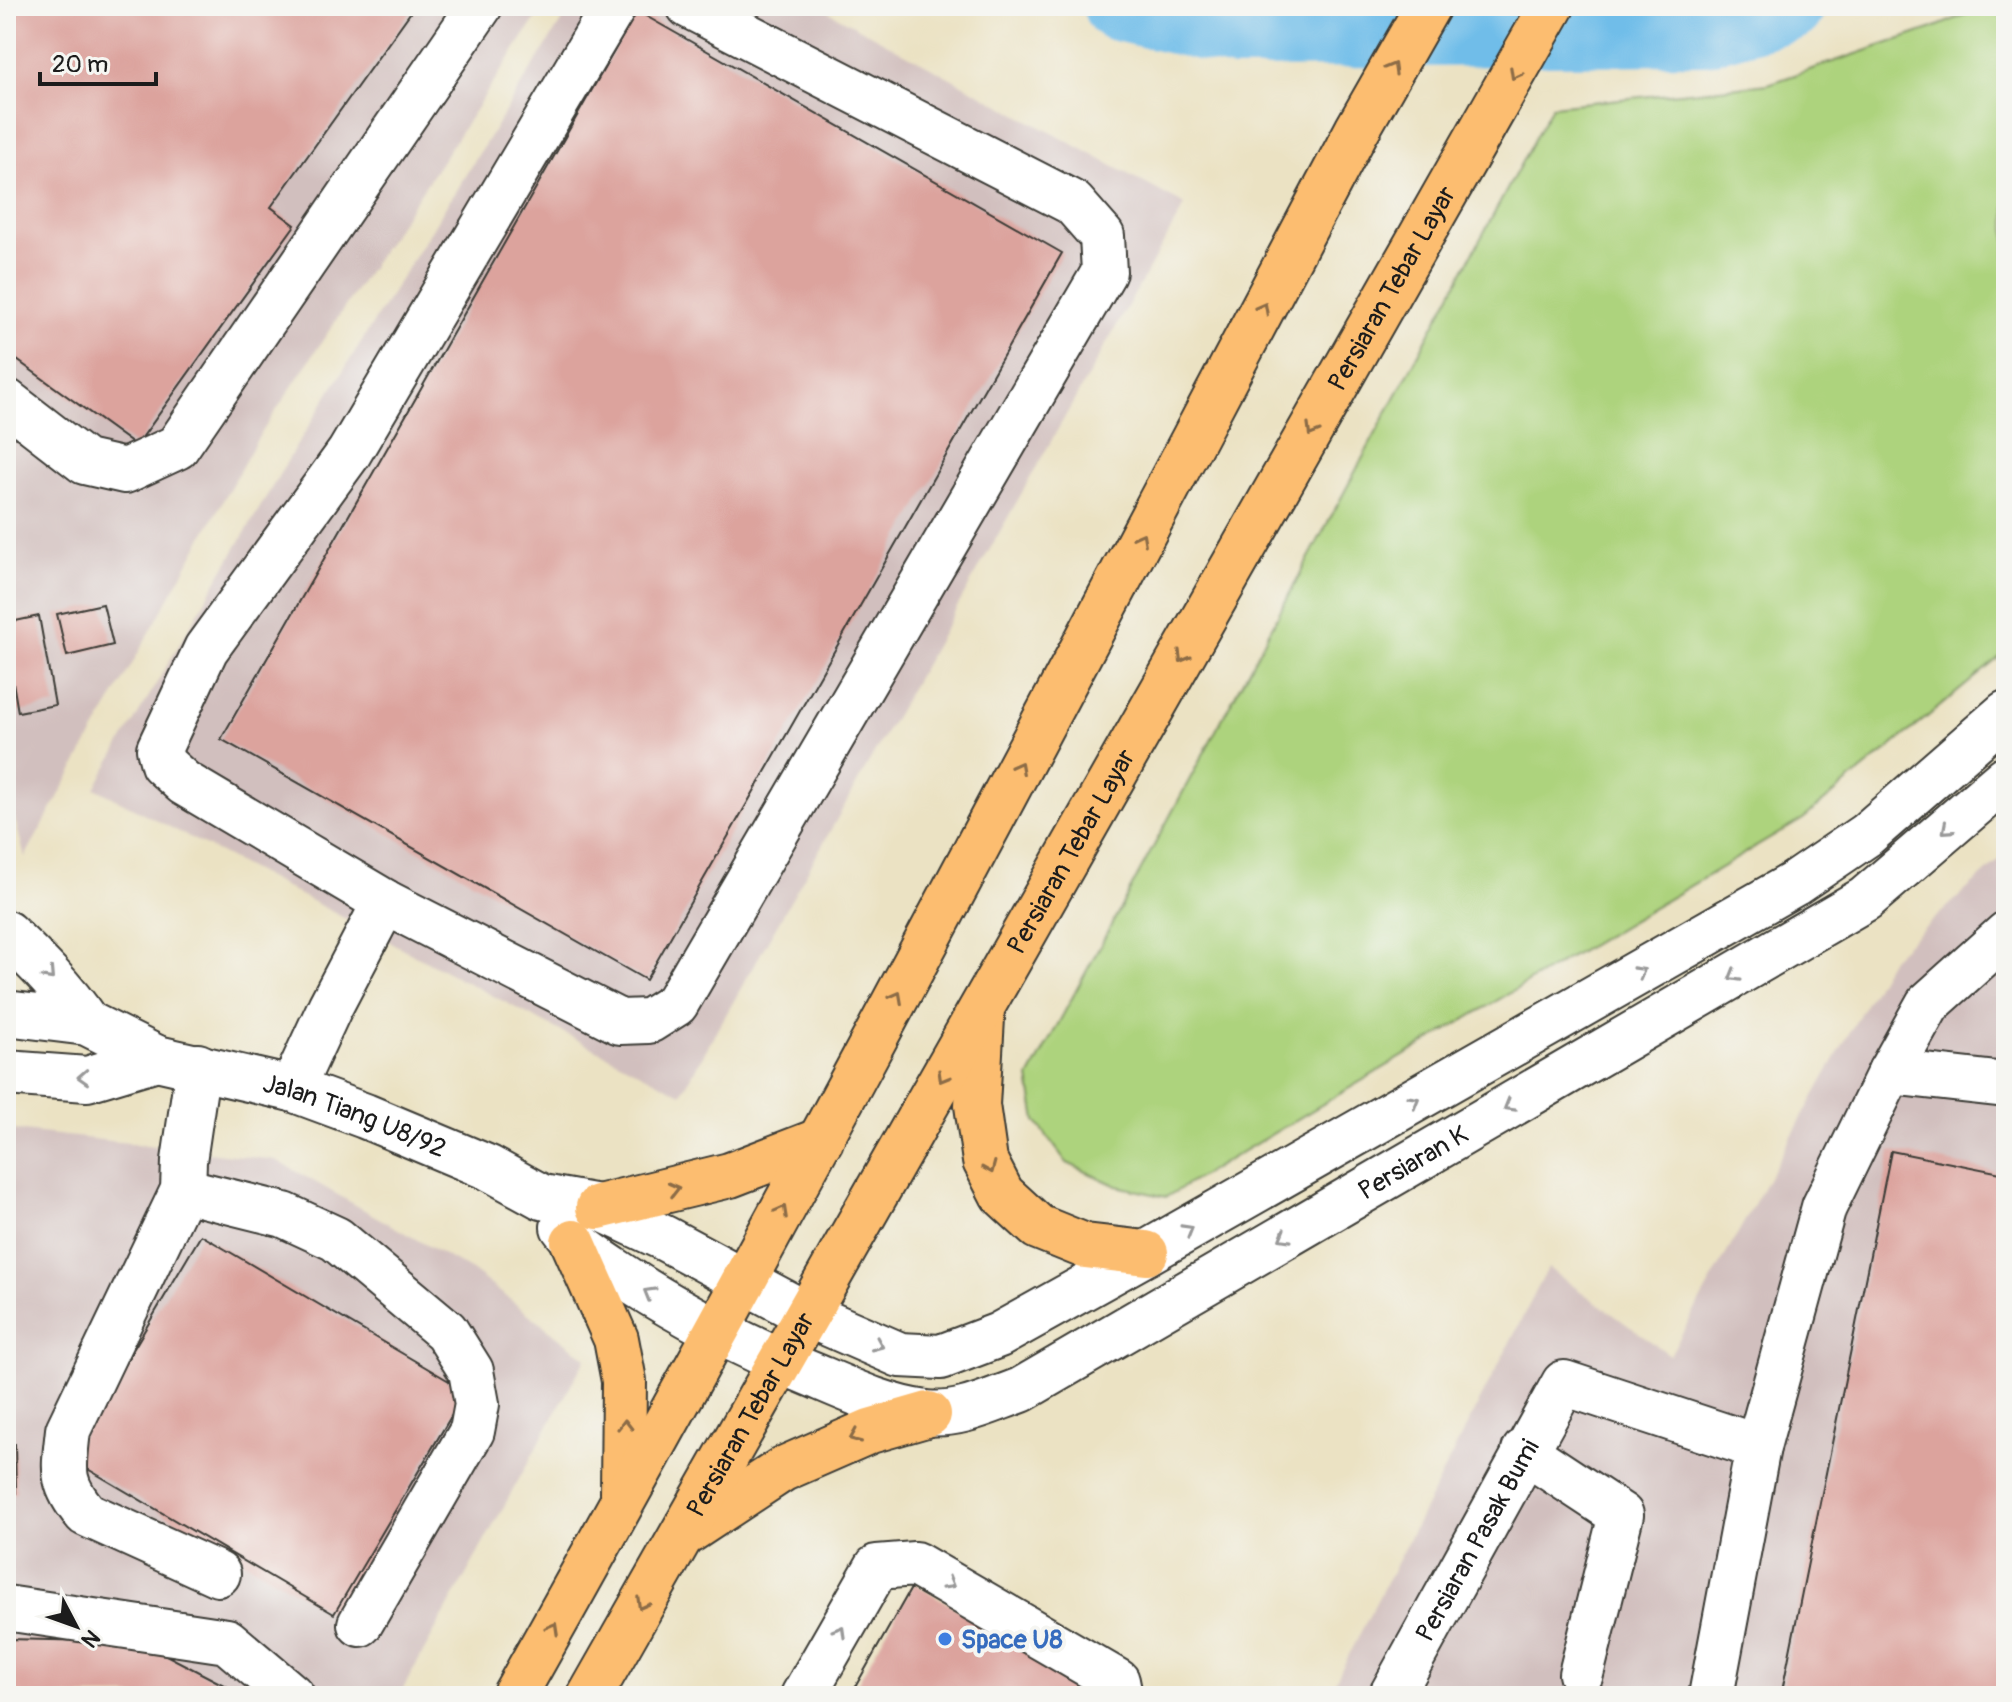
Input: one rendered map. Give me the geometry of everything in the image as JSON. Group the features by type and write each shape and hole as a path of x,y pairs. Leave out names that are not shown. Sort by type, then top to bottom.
{"main road":[{"path":"514,1696 821,1140 1357,130 1428,6"},
{"name":"Persiaran Tebar Layar","path":"590,1696 1552,6"},
{"path":"983,1008 977,1105 985,1161 1002,1194 1038,1227 1050,1232 1085,1246 1146,1253"},
{"path":"598,1207 730,1175 821,1140"},
{"path":"573,1242 616,1339 624,1381 623,1503"},
{"path":"681,1536 783,1469 870,1431 929,1414"}],"street":[{"path":"6,401 85,462 125,471 177,447 480,6"},
{"path":"614,6 349,453 206,649 159,749 163,764 184,783 385,902 620,1022 649,1021 676,1004 1104,272 1102,236 1073,203 689,6"},
{"name":"Persiaran K","path":"542,1197 598,1207 806,1314 900,1355 941,1357 999,1335 1794,884 1866,835 2006,713"},
{"name":"Persiaran K","path":"573,1242 640,1288 779,1361 874,1400 929,1414 959,1411 1021,1390 1865,899 2006,778"},
{"path":"292,1089 330,1007 385,902"},
{"path":"6,933 63,990 87,1023"},
{"path":"1711,1696 1758,1447 1824,1207 1890,1072 1928,1004 2006,934"},
{"name":"Jalan Tiang U8/92","path":"6,1013 87,1023 177,1062 292,1089 489,1168 542,1197"},
{"path":"6,1073 87,1079 177,1062 183,1190 68,1430 64,1472 70,1496 86,1514 218,1574"},
{"path":"1890,1072 2006,1085"},
{"path":"183,1190 284,1215 336,1239 446,1331 471,1371 477,1404 472,1431 360,1624"},
{"path":"542,1197 573,1242"},
{"name":"Persiaran Pasak Bumi","path":"1391,1696 1564,1383 1758,1447"},
{"path":"1524,1451 1621,1515 1577,1689"},
{"path":"803,1696 877,1567 915,1564 1117,1681 1120,1696"},
{"path":"6,1608 227,1641 292,1696"}],"shaded area":[{"path":"6,6 544,6 256,441 25,857 6,787"},
{"path":"571,6 818,6 1185,205 681,1094 95,788 292,453"},
{"path":"2006,854 2006,1696 1331,1696 1334,1684 1548,1268 1670,1355 1891,958"},
{"path":"6,1129 276,1160 474,1272 586,1358 399,1696 6,1696"}],"green space":[{"path":"1986,6 2006,6 2006,652 1803,819 1166,1197 1117,1186 1067,1163 1036,1121 1029,1078 1552,106 1768,84 1933,28"}],"building":[{"path":"10,6 415,6 271,207 295,225 136,446 6,352 6,12"},
{"path":"637,11 1062,253 646,980 221,739"},
{"path":"103,604 113,645 67,656 57,614"},
{"path":"39,616 55,705 18,712 6,641 6,623"},
{"path":"1891,1151 2006,1174 2006,1696 1781,1696"},
{"path":"201,1235 466,1391 334,1614 69,1458"},
{"path":"6,1444 15,1444 16,1493 6,1493"},
{"name":"Space U8","path":"914,1583 1102,1696 850,1696"},
{"path":"6,1639 141,1642 245,1696 6,1696"}],"waterway":[{"path":"1118,6 1237,33 1705,30 1790,6"}],"place":[{"name":"Space U8","path":"945,1639"}]}
